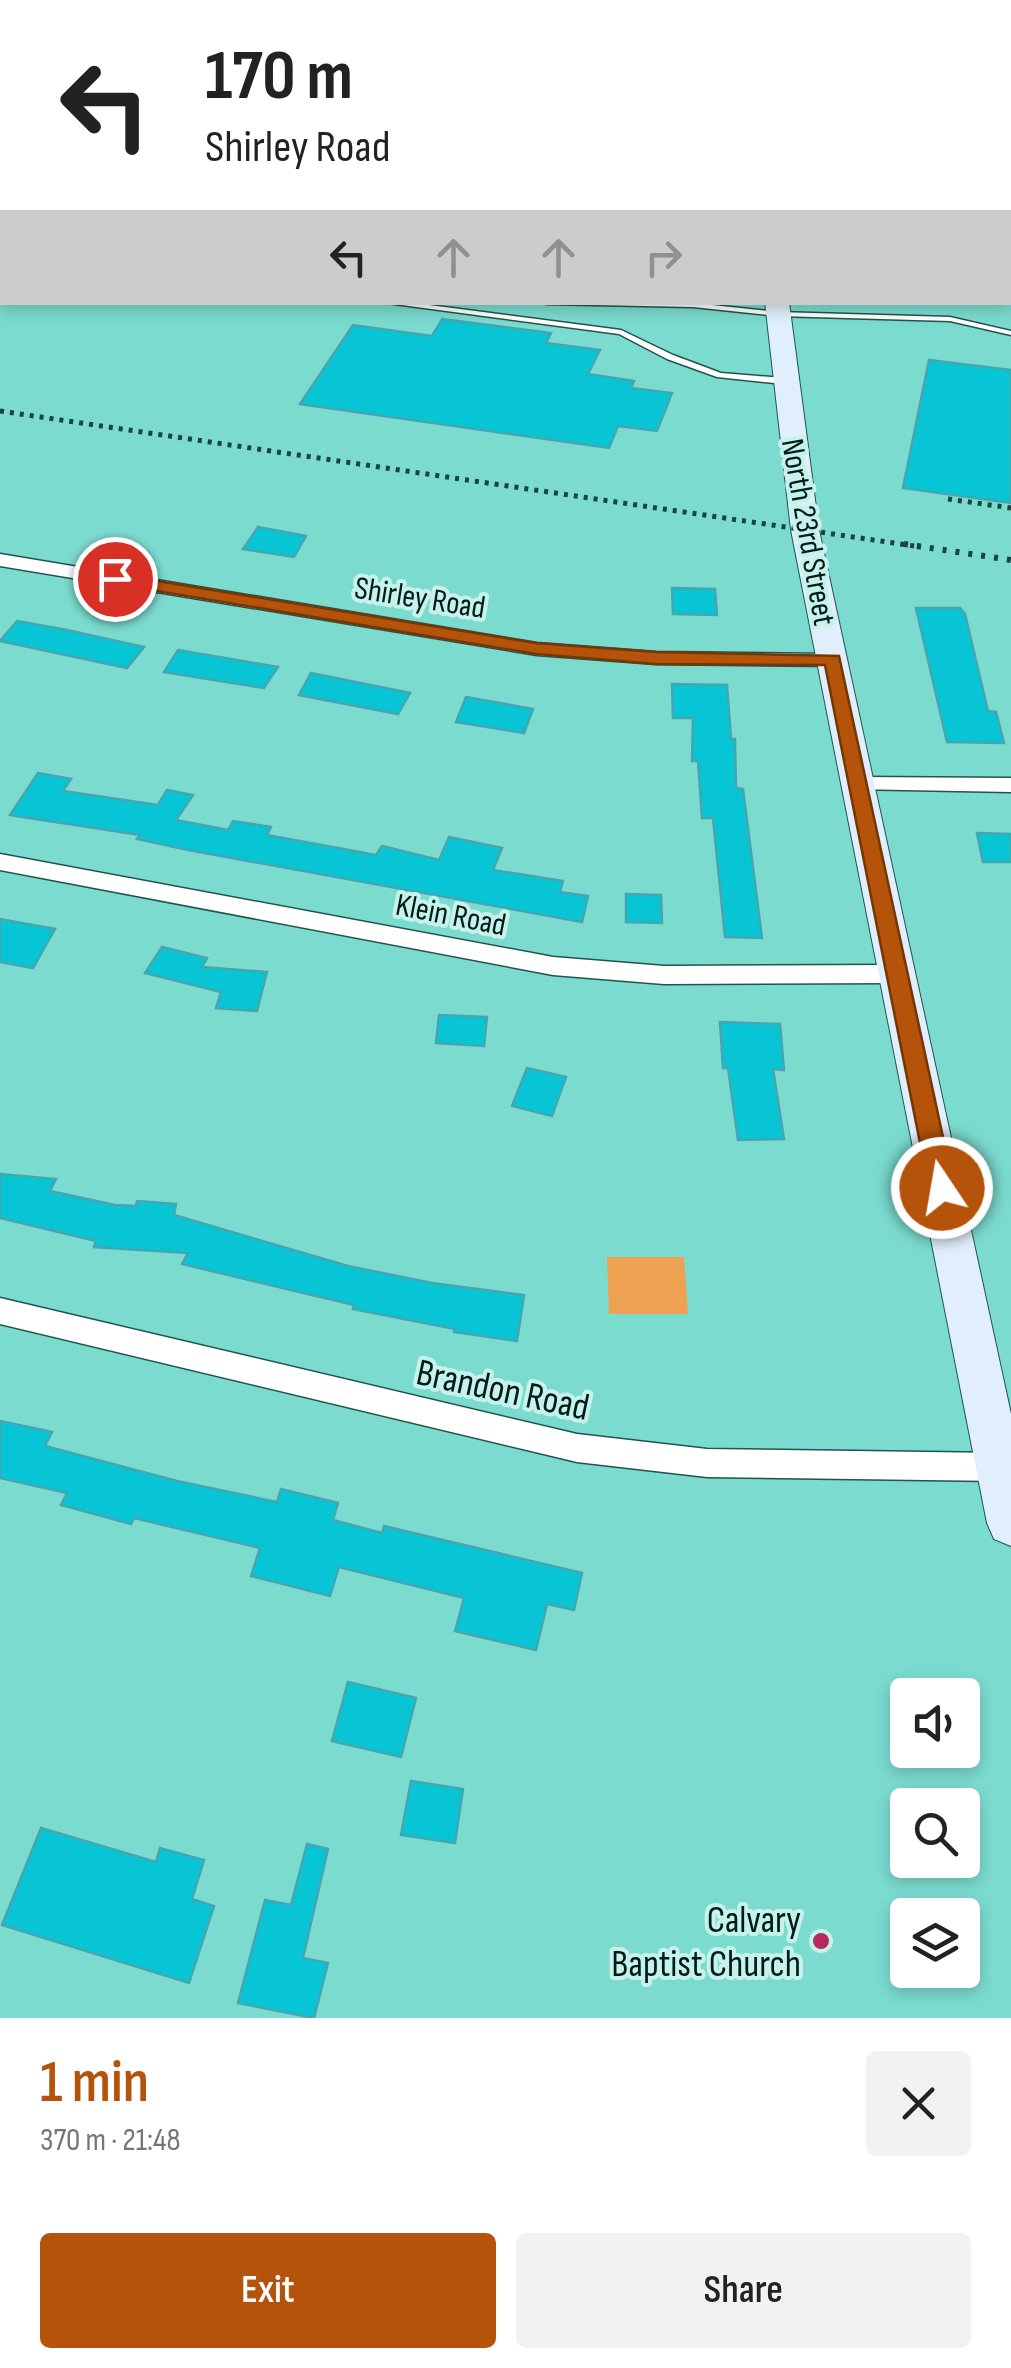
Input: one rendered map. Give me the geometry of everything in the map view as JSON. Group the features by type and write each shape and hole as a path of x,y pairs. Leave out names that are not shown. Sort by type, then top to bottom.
{"main road":[{"name":"North 23rd Street","path":"777,308 805,530 1011,1524"}],"street":[{"name":"Shirley Road","path":"0,560 536,649 656,658 833,660"},
{"path":"860,784 1011,785"},
{"name":"Klein Road","path":"0,862 553,966 664,975 896,974"},
{"name":"Brandon Road","path":"0,1311 576,1448 707,1463 1000,1467"}],"lane":[{"path":"407,305 621,332 720,375 784,381"},
{"path":"714,305 950,320 1011,334"}],"shaded area":[{"path":"607,1257 684,1257 688,1314 609,1314"}],"building":[{"path":"442,319 551,333 546,343 600,350 588,374 634,381 631,388 672,393 657,431 618,426 609,448 300,404 353,325 432,336"},
{"path":"929,360 1011,370 1011,503 903,488"},
{"path":"258,527 306,536 294,557 243,549"},
{"path":"672,588 715,589 717,615 673,614"},
{"path":"916,608 960,608 965,614 988,711 996,712 1004,743 947,742"},
{"path":"17,621 144,647 127,668 0,641"},
{"path":"178,650 278,667 264,688 164,672"},
{"path":"311,673 410,693 398,714 299,695"},
{"path":"672,684 727,685 731,739 735,739 736,788 743,789 762,938 725,937 713,818 702,818 698,761 692,761 693,718 673,718"},
{"path":"466,697 533,709 524,733 456,722"},
{"path":"38,773 71,779 63,791 158,805 167,790 193,795 176,820 228,830 233,821 271,827 267,835 376,855 382,846 439,860 449,837 502,848 493,870 563,881 560,892 588,896 582,922 188,850 137,839 140,835 10,815"},
{"path":"977,833 1011,834 1011,862 983,862"},
{"path":"626,894 661,895 662,923 626,922"},
{"path":"0,919 55,929 33,968 0,962"},
{"path":"162,947 207,958 202,967 267,972 257,1011 216,1008 221,992 145,973"},
{"path":"439,1015 487,1017 484,1046 436,1043"},
{"path":"720,1022 780,1024 784,1070 773,1069 784,1139 738,1140 728,1068 723,1068"},
{"path":"527,1068 566,1077 552,1116 512,1106"},
{"path":"0,1174 56,1179 50,1191 115,1205 136,1206 137,1201 176,1204 174,1215 348,1266 432,1283 524,1295 517,1341 454,1332 455,1329 353,1309 354,1305 182,1264 188,1253 94,1247 96,1241 0,1218"},
{"path":"0,1421 52,1432 45,1446 177,1481 277,1502 281,1489 338,1503 333,1520 382,1533 384,1526 582,1573 574,1610 547,1604 536,1650 455,1631 464,1598 339,1567 330,1596 251,1576 260,1548 134,1518 131,1524 61,1505 67,1493 0,1478"},
{"path":"348,1682 416,1698 401,1757 332,1741"},
{"path":"411,1781 463,1789 455,1843 401,1835"},
{"path":"41,1828 156,1862 160,1848 204,1860 192,1899 214,1906 189,1983 2,1925"},
{"path":"307,1844 328,1849 303,1958 328,1963 314,2018 238,2003 265,1900 291,1905"}],"railway":[{"path":"0,411 921,547"},
{"path":"948,499 1011,508"},
{"path":"904,544 1011,560"}],"place":[{"name":"Calvary Baptist Church","path":"821,1941"}],"route":[{"path":"115,579 536,649 656,658 833,660 942,1188"}]}
